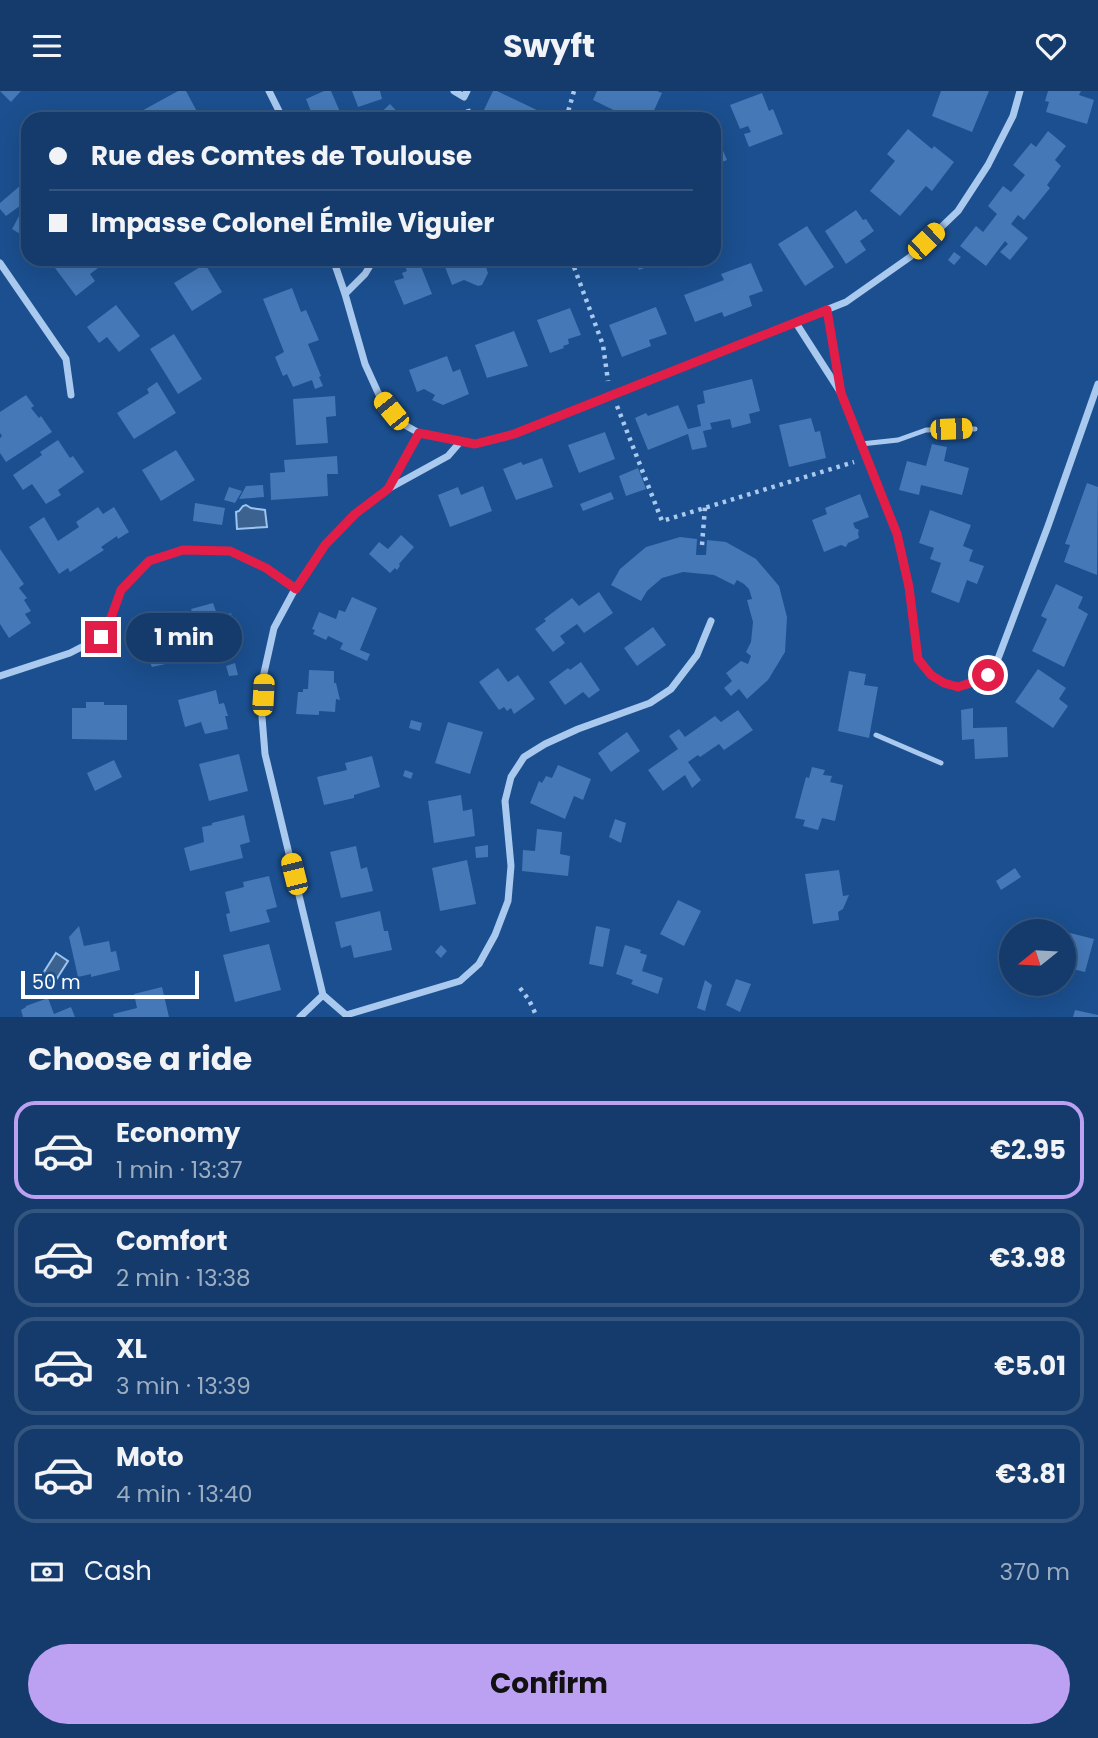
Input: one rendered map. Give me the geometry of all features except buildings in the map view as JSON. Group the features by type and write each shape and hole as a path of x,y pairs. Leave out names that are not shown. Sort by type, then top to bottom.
{"street":[{"path":"270,91 280,112"},
{"path":"454,91 464,97 467,91"},
{"path":"335,266 365,364 380,397 402,424 419,433 475,444 514,434 846,302 909,257 958,211 988,165 1013,116 1020,91"},
{"path":"0,263 66,359 71,395"},
{"path":"345,294 370,266"},
{"path":"827,310 841,393"},
{"path":"796,323 841,393 897,534 909,587 918,659 931,675 958,687 988,675 996,664 1098,384"},
{"path":"388,489 419,433"},
{"path":"461,441 448,456 388,489 355,514 325,545 274,628 264,673 262,717 265,754 323,995 346,1016 460,981 479,964 495,935 508,901 511,866 505,801 512,777 524,757 578,729 650,703 671,689 697,655 710,621"},
{"path":"0,676 71,653 101,637 121,590 149,561 183,550 230,551 266,568 296,589"},
{"path":"300,1017 323,995"}],"lane":[{"path":"861,444 898,440 926,430 975,429"},
{"path":"876,735 940,763"}],"path":[{"path":"568,112 574,91"},
{"path":"573,266 603,345 606,376 612,394 662,520 867,458"},
{"path":"702,545 705,507"},
{"path":"520,988 537,1017"}],"water":[{"path":"246,505 265,510 267,527 237,529 236,512"},
{"path":"56,953 68,961 54,983 42,975"}],"route":[{"path":"101,637 121,590 149,561 183,550 230,551 266,568 296,589 325,545 355,514 388,489 419,433 475,444 514,434 827,310 841,393 897,534 909,587 918,659 931,675 958,687 988,675"}]}
